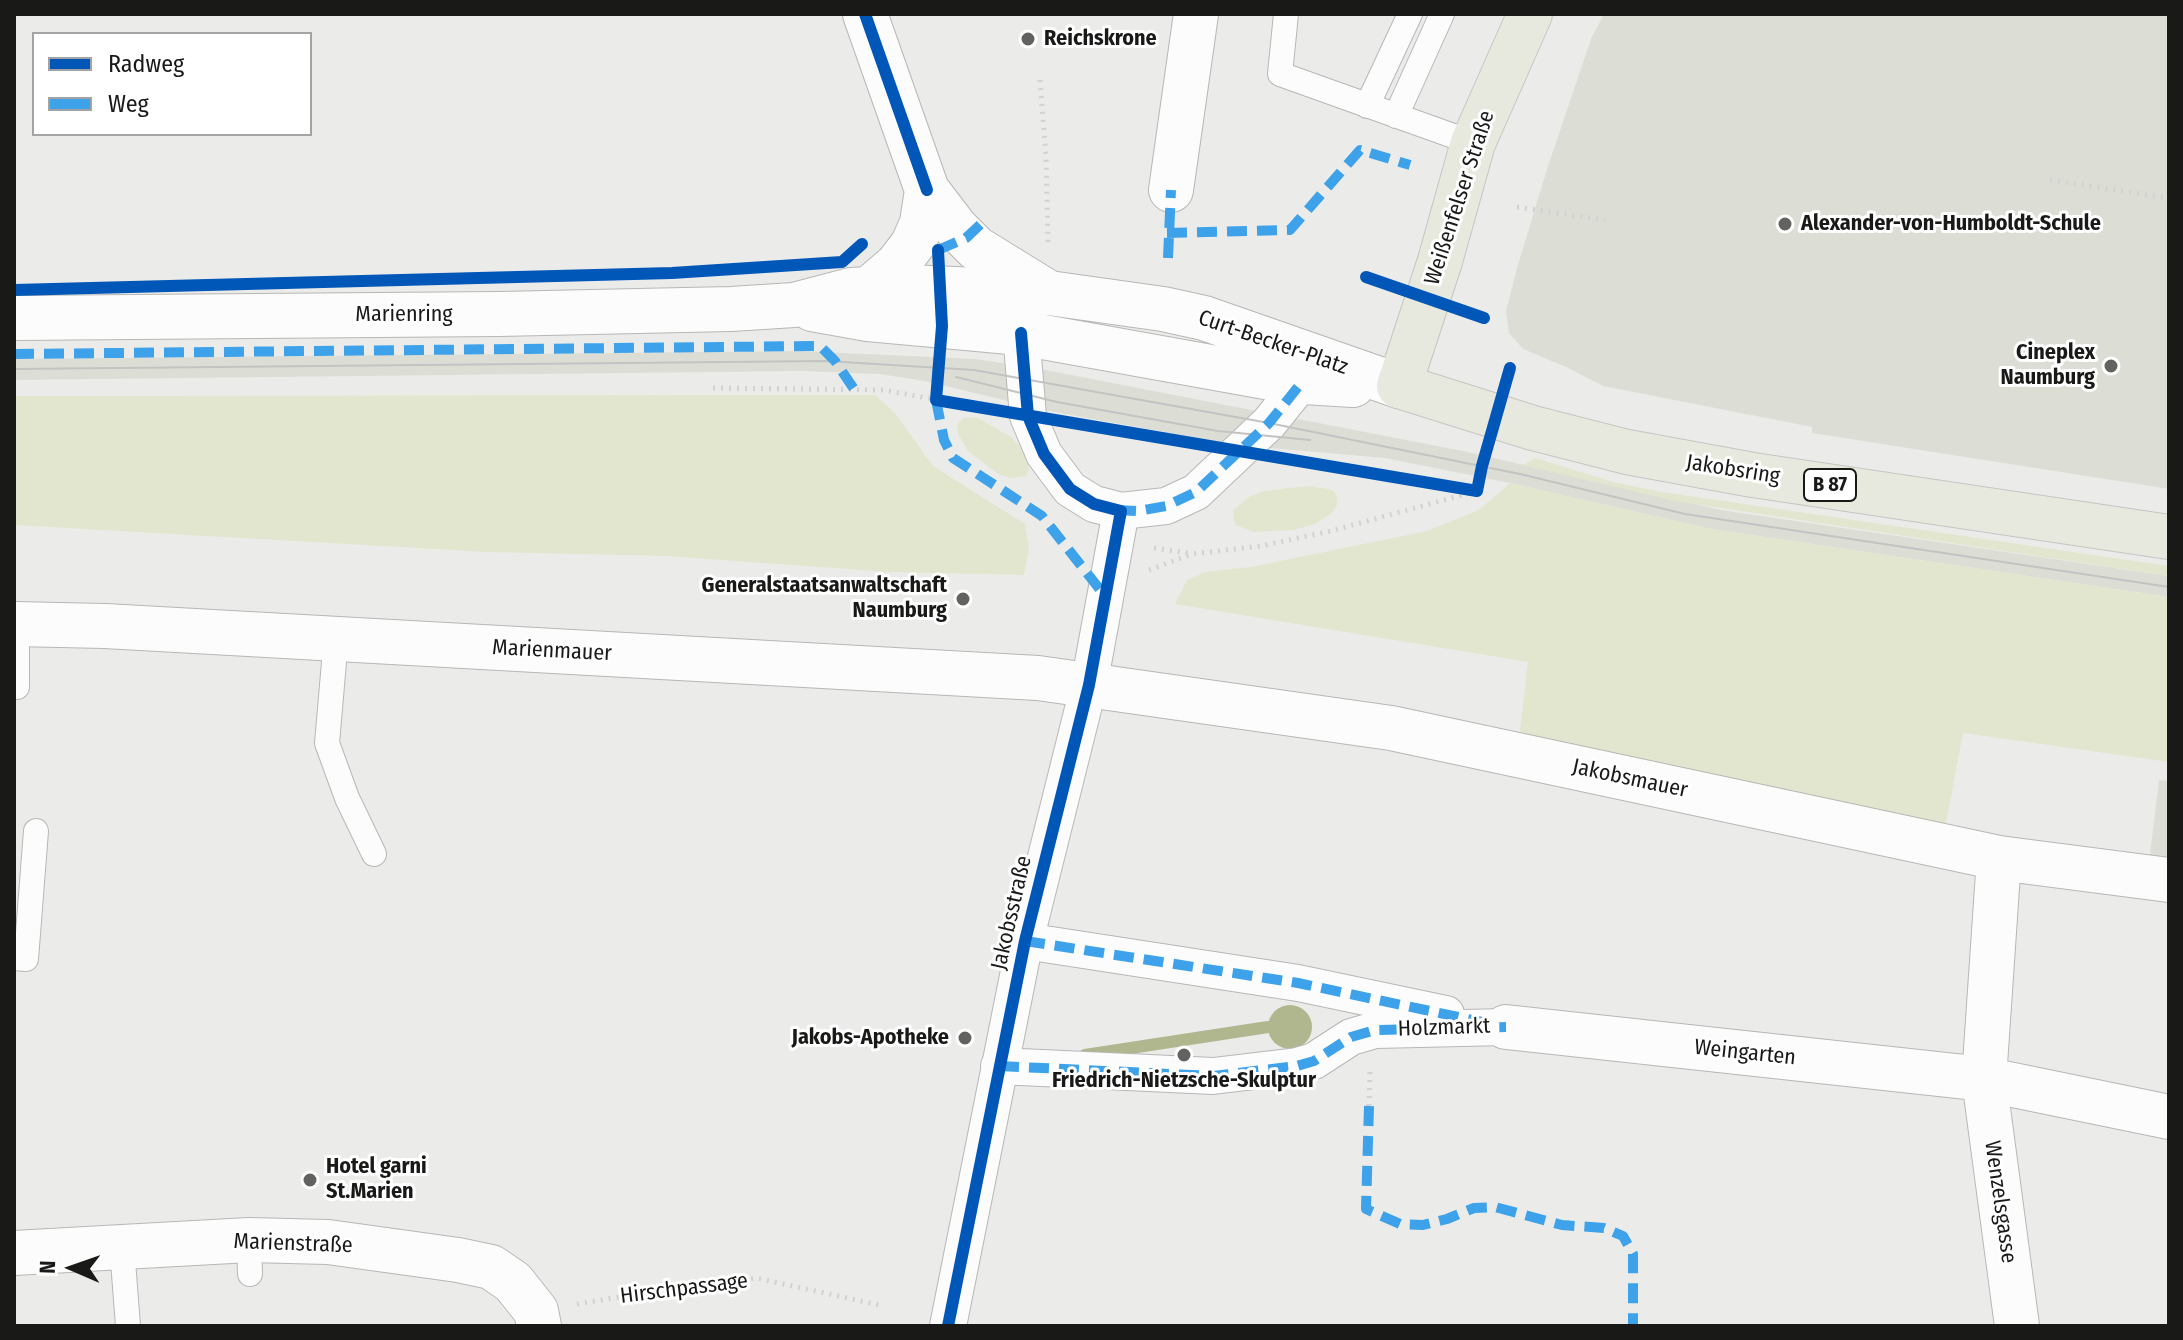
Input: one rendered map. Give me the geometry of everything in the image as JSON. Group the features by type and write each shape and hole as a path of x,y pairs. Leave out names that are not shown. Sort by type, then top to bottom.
{"main road":[{"name":"Weißenfelser Straße","path":"1399,386 1440,261 1473,143 1530,14"},
{"name":"Jakobsring","path":"1399,386 1533,428 1627,452 1753,475 2169,537"}],"street":[{"path":"865,14 927,190 922,223 913,244 897,265 869,289"},
{"path":"1171,190 1196,14"},
{"name":"Curt-Becker-Platz","path":"927,190 956,228 986,256 1049,293"},
{"name":"Curt-Becker-Platz","path":"794,305 825,295 907,287 1049,293 1163,309 1235,326 1399,386"},
{"name":"Curt-Becker-Platz","path":"794,305 868,319 1021,333 1302,382 1399,386"},
{"name":"Marienring","path":"14,318 499,314 794,305"},
{"name":"Curt-Becker-Platz","path":"1021,333 1028,416 1044,454 1070,489 1094,504 1121,511 1166,506 1196,492 1269,423 1302,382"},
{"name":"Jakobsstraße","path":"948,1326 1025,941 1089,685 1121,511"},
{"name":"Marienmauer","path":"16,624 1022,677 1089,685"},
{"name":"Jakobsmauer","path":"1089,685 1391,728 1999,858 2169,880"},
{"path":"1984,1079 1999,858"},
{"name":"Holzmarkt","path":"1025,941 1298,983 1506,1027"},
{"name":"Holzmarkt","path":"999,1066 1213,1076 1297,1066 1314,1061 1351,1037 1375,1030 1506,1027"},
{"name":"Weingarten","path":"1506,1027 1984,1079 2169,1117"},
{"name":"Wenzelsgasse","path":"1984,1079 2017,1326"},
{"name":"Marienstraße","path":"14,1253 122,1248 250,1257 328,1242 491,1267 513,1282 537,1318"}],"lane":[{"path":"1286,14 1280,74 1473,143"},
{"path":"1367,106 1410,14"},
{"path":"1396,116 1442,14"},
{"path":"14,687 17,687 16,624"},
{"path":"336,639 327,743 347,798 374,854"},
{"path":"14,958 26,959 36,831"},
{"path":"122,1248 128,1326"}],"path":[{"path":"1040,80 1048,243"},
{"path":"2050,180 2169,198"},
{"path":"1517,207 1605,220"},
{"path":"713,388 883,390 936,400"},
{"path":"1192,554 1261,546 1331,531 1477,491"}],"shaded area":[{"name":"Alexander-von-Humboldt-Schule","path":"1604,14 2169,14 2169,489 1812,433 1812,427 1603,386 1523,349 1509,333 1506,311 1548,166 1591,39"},
{"path":"802,351 975,359 1030,367 1463,451 1721,510 2169,576 2169,597 1711,529 1385,458 1236,445 1049,411 925,381 879,374 802,371 14,380 14,359"},
{"path":"875,395 895,413 933,466 1025,524 1029,549 1024,575 890,572 665,556 487,552 14,525 14,396"},
{"path":"976,417 1011,437 1025,452 1029,469 1026,476 1010,478 998,474 968,451 958,434 957,425 963,418"},
{"path":"1535,458 1613,482 1662,492 2169,566 2169,576 1675,501 1523,465"},
{"path":"1510,483 1711,529 2169,597 2169,762 1963,733 1944,834 1518,749 1528,662 1175,604 1187,580 1205,572 1251,567 1427,531 1479,510"},
{"path":"1307,486 1329,489 1335,492 1337,499 1332,513 1315,524 1294,530 1254,532 1235,525 1233,510 1249,497 1264,491"},
{"path":"2159,780 2169,781 2169,864 2149,862"},
{"path":"1290,1005 1306,1011 1312,1027 1306,1043 1290,1049 1274,1043 1268,1027 1274,1011"}],"waterway":[{"path":"1085,1055 1268,1027"}],"tram line":[{"path":"14,369 826,361 974,370 1269,423 1520,474 1685,514 2169,587"},
{"path":"956,377 1057,402 1218,431 1310,440"}],"marked path":[{"path":"1167,233 1290,230 1360,150 1410,165"},
{"path":"1168,258 1171,190"},
{"path":"938,250 966,238 984,221"},
{"path":"14,354 820,346 835,361 854,389"},
{"path":"1116,510 1138,511 1166,506 1196,492 1269,423 1302,382"},
{"path":"936,400 944,440 953,458 1042,516 1105,596"},
{"path":"1025,941 1298,983 1482,1022"},
{"path":"999,1066 1213,1076 1297,1066 1314,1061 1351,1037 1375,1030 1506,1027"},
{"path":"1369,1106 1366,1209 1400,1224 1423,1225 1474,1208 1495,1207 1562,1225 1604,1228 1623,1236 1633,1254 1633,1326"}],"cycle path":[{"path":"865,14 927,190"},
{"path":"14,290 672,273 842,262 862,244"},
{"path":"938,250 942,326 936,400 1477,491 1510,368"},
{"path":"1366,277 1484,318"},
{"path":"948,1326 1025,941 1089,685 1121,511 1094,504 1070,489 1044,454 1028,416 1021,333"}],"place":[{"name":"Reichskrone","path":"1028,39"},
{"name":"Alexander-von-Humboldt-Schule","path":"1785,224"},
{"name":"Cineplex Naumburg","path":"2111,366"},
{"name":"Generalstaatsanwaltschaft Naumburg","path":"963,599"},
{"name":"Jakobs-Apotheke","path":"965,1038"},
{"name":"Friedrich-Nietzsche-Skulptur","path":"1184,1055"},
{"name":"Hotel garni St.Marien","path":"310,1180"}]}
